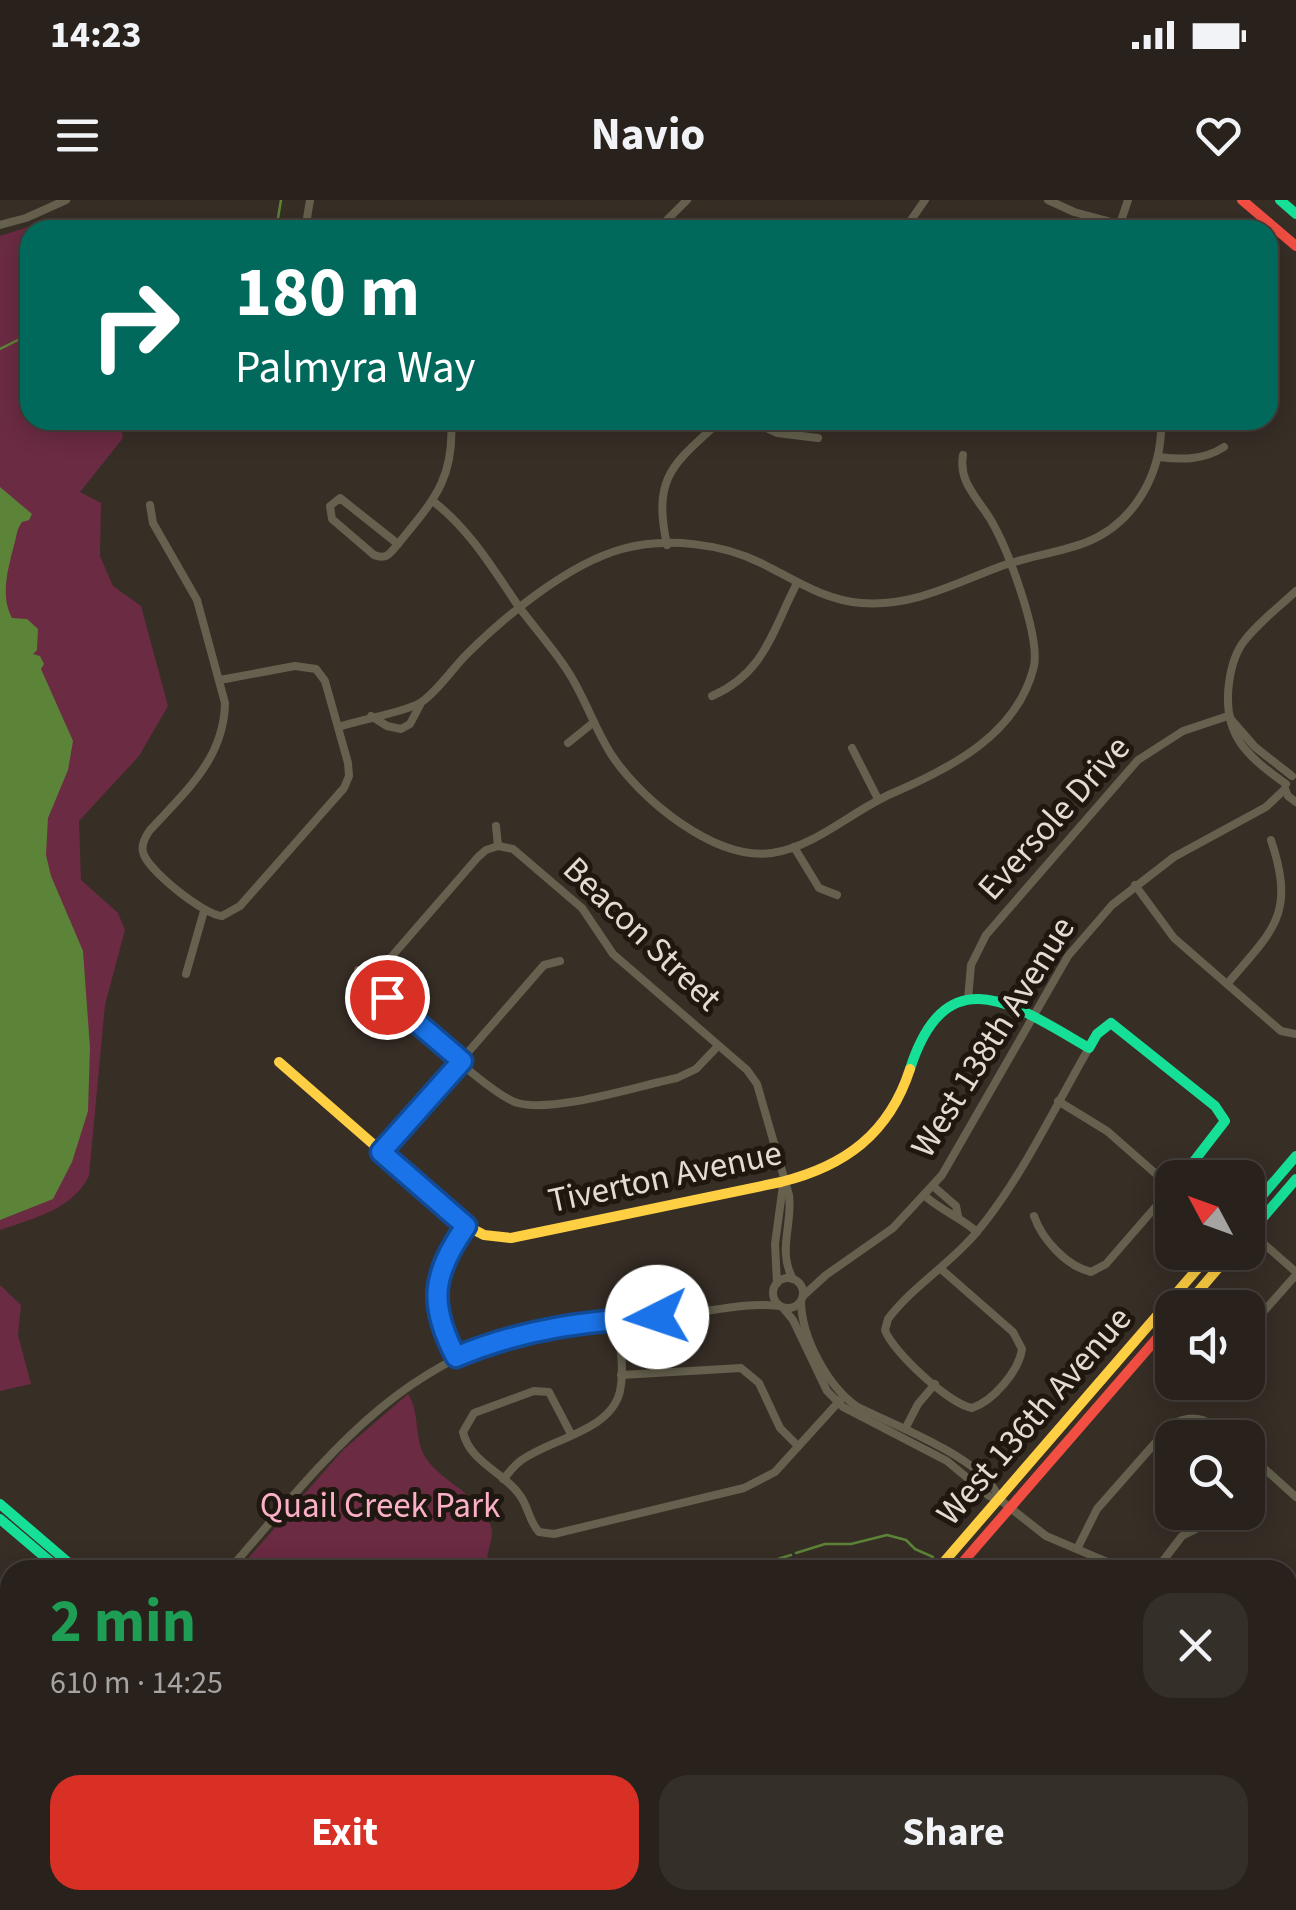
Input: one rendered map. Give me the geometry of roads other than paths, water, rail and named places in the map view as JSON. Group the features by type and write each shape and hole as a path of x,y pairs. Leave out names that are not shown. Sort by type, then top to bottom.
{"main road":[{"path":"1242,200 1265,220"},
{"path":"1280,200 1296,214"},
{"path":"968,999 1002,1000 1088,1048 1110,1024 1120,1027 1215,1106 1225,1120 1197,1160"},
{"name":"Tiverton Avenue","path":"279,1062 466,1226 484,1235 511,1238 832,1166 865,1145 884,1124 902,1093 924,1030 945,1009 968,999"},
{"path":"1265,1192 1296,1156"},
{"path":"1265,1213 1296,1179"},
{"name":"West 136th Avenue","path":"946,1560 1196,1270"},
{"name":"West 136th Avenue","path":"1199,1290 1217,1270"},
{"name":"West 136th Avenue","path":"965,1560 1155,1341"},
{"path":"0,1504 64,1560"},
{"path":"0,1520 48,1560"}],"street":[{"path":"0,224 43,205 66,200"},
{"path":"667,220 687,200"},
{"path":"1048,200 1097,220"},
{"path":"398,544 346,500 340,498 330,506 332,519 374,555 388,556 434,502 445,481 451,430"},
{"path":"667,544 663,512 666,480 686,451 710,430"},
{"path":"769,430 818,438"},
{"path":"371,716 401,730 468,652 552,584 606,554 628,548 667,544 720,548 842,599 890,602 935,594 1010,563 1085,542 1115,526 1142,495 1159,456 1160,430"},
{"path":"1159,456 1186,459 1224,447"},
{"path":"434,502 468,533 566,668 626,773 702,836 745,853 769,854 794,847 878,799 966,757 1005,719 1024,691 1034,662 1034,641 1010,563 992,522 965,481 961,470 963,455"},
{"path":"150,505 153,522 197,600 225,711 214,754 200,776 150,830 143,846 151,866 204,910 222,916 236,910 344,788 349,772 325,681 310,666 220,680"},
{"path":"712,696 741,681 756,665 797,583"},
{"path":"1295,802 1291,779 1228,716 1228,691 1236,654 1245,640 1296,591"},
{"path":"338,727 421,704"},
{"name":"Eversole Drive","path":"968,999 971,965 986,935 1138,760 1183,731 1228,716"},
{"path":"568,743 594,722"},
{"path":"852,748 878,799"},
{"name":"West 138th Avenue","path":"1266,807 1291,779"},
{"name":"West 138th Avenue","path":"802,1299 826,1275 871,1247 933,1186 955,1155 1068,956 1090,928 1135,885 1174,857 1266,807 1295,802"},
{"path":"496,826 498,846 478,858 386,963 380,975 387,997 504,1098 533,1106 550,1106 677,1078 696,1069 718,1046"},
{"path":"1227,984 1284,912 1284,874 1272,840"},
{"name":"Beacon Street","path":"498,846 513,849 582,908 613,954 746,1070 757,1084 792,1212 784,1240 787,1267 795,1280"},
{"path":"794,847 819,888 837,895"},
{"path":"1135,885 1174,938 1281,1031 1295,1034"},
{"path":"186,974 204,910"},
{"path":"381,1152 544,965 560,960"},
{"path":"358,970 380,975"},
{"path":"941,1269 1013,1332 1022,1349 1019,1364 978,1406 964,1406 935,1384 895,1349 885,1330 894,1311 977,1232 1015,1177 1088,1048"},
{"path":"1058,1102 1107,1131 1155,1173"},
{"name":"Beacon Street","path":"776,1284 775,1244 783,1180"},
{"path":"933,1186 956,1206 958,1216"},
{"path":"925,1196 977,1232"},
{"path":"1034,1216 1041,1236 1075,1265 1091,1272 1106,1264 1155,1208"},
{"path":"456,1357 442,1325 439,1277 442,1263 466,1226"},
{"path":"1265,1247 1296,1273 1265,1309"},
{"name":"West 138th Avenue","path":"795,1280 826,1275"},
{"path":"752,1304 776,1284 795,1280 802,1299 802,1317 840,1399 966,1461 995,1488 999,1498 1040,1532 1103,1560"},
{"path":"776,1284 773,1294 793,1320 815,1370 840,1399 947,1461 989,1496 999,1498"},
{"path":"238,1560 362,1421 410,1384 456,1357 534,1330 696,1314 752,1304 793,1308 802,1299"},
{"path":"502,1479 522,1460 609,1410 618,1397 621,1375 618,1319"},
{"path":"621,1375 741,1368 759,1382 780,1428 798,1446"},
{"path":"905,1430 918,1404 935,1384"},
{"path":"572,1434 549,1392 534,1391 474,1413 463,1432 472,1452 523,1500 530,1523 539,1532 554,1534 744,1488 768,1478 840,1399"},
{"path":"1179,1420 1188,1412 1206,1420"},
{"path":"1077,1549 1098,1509 1155,1443"},
{"path":"1265,1469 1296,1497"},
{"path":"1164,1560 1182,1536 1194,1530"}],"waterway":[{"path":"278,220 281,200"},
{"path":"0,349 20,339"},
{"path":"796,1553 825,1544 851,1544 887,1535 906,1540 933,1557"},
{"path":"774,1560 791,1555"}],"park label":[{"name":"Quail Creek Park","path":"380,1506"}]}
